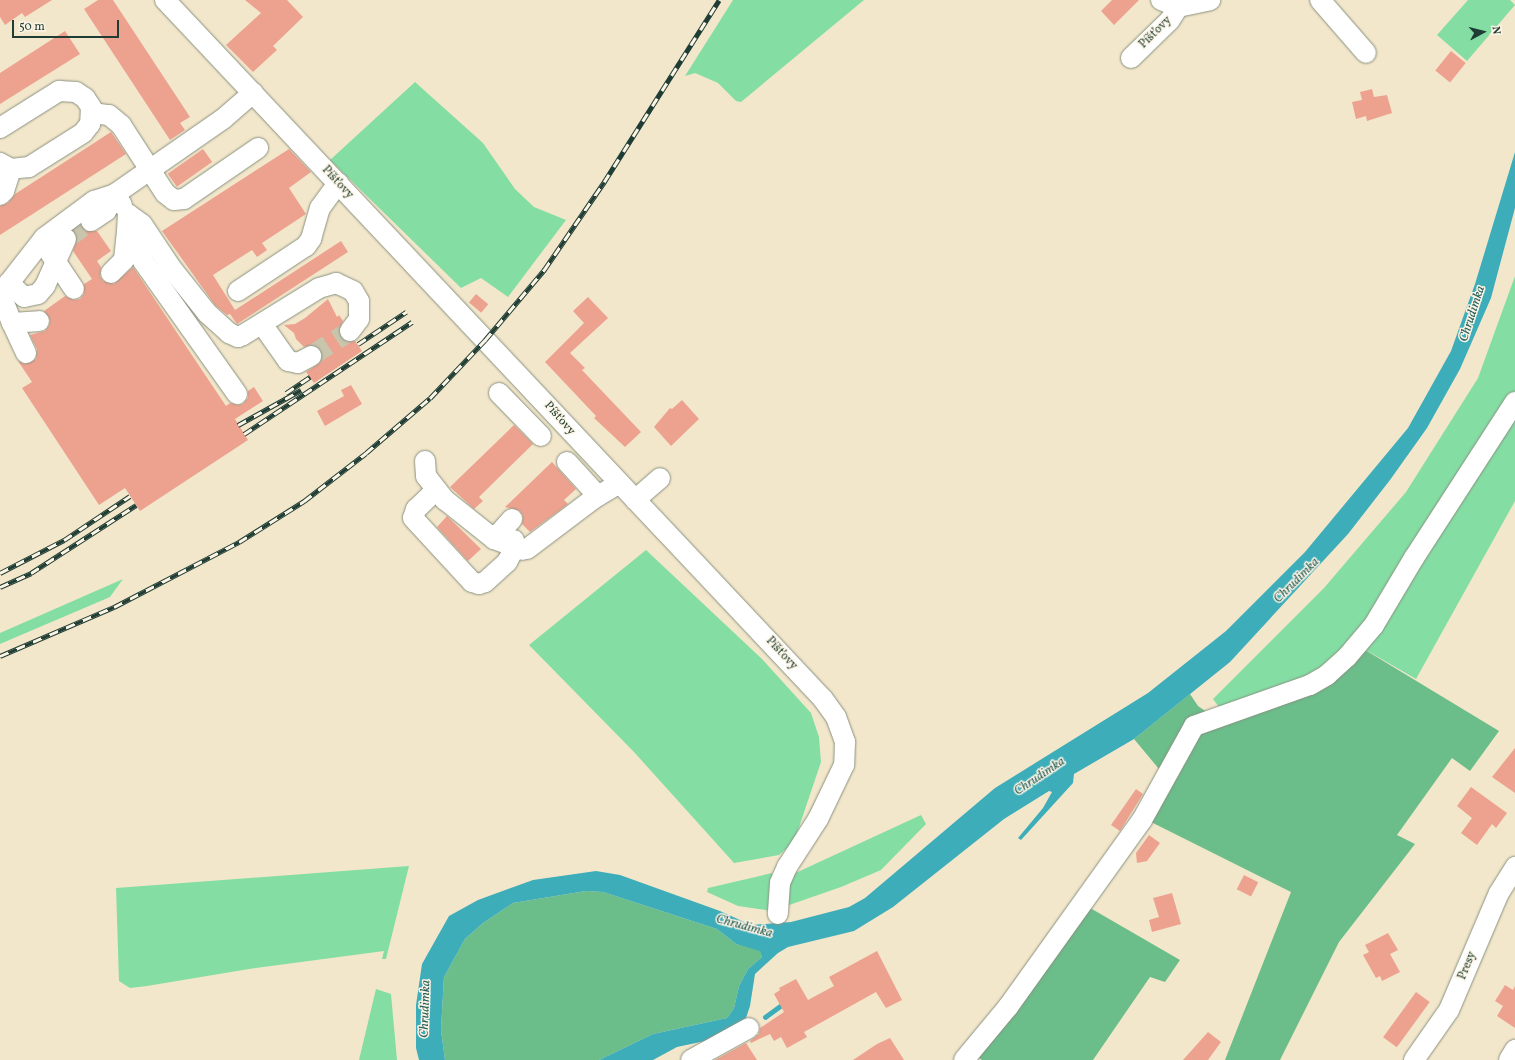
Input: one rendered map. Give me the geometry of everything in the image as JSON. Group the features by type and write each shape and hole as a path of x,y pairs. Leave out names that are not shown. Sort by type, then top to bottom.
{"street":[{"name":"Píšťovy","path":"165,0 823,699 843,732 846,751 844,765 818,819 787,867 780,883 778,914"},
{"name":"Píšťovy","path":"1131,58 1170,20 1170,3 1210,0"},
{"path":"1320,0 1366,53"},
{"path":"0,128 54,94 65,90 76,92 85,98 92,113 90,124 79,136 29,167 6,166 4,190 0,195"},
{"path":"2,291 41,240 94,201 115,194 215,118 253,93"},
{"path":"92,113 108,115 117,121 168,196 181,200 258,148"},
{"path":"238,292 306,246 311,239 320,208 338,183"},
{"path":"91,221 106,210 115,194"},
{"path":"115,194 143,261 237,394"},
{"path":"111,273 124,260 127,223"},
{"path":"127,223 142,224 172,269 207,314 223,329 238,337 262,324 319,288 336,283 353,291 359,301 359,319 350,331"},
{"path":"41,240 74,289"},
{"path":"2,291 24,297 33,297 42,291 66,240"},
{"path":"2,291 18,340"},
{"path":"18,340 24,297"},
{"path":"18,340 39,321"},
{"path":"262,324 288,361 298,363 311,356"},
{"path":"518,375 497,395 541,436"},
{"path":"968,1059 1142,820 1194,726 1310,685 1327,675 1348,657 1374,625 1414,558 1515,402"},
{"path":"425,461 426,476 436,490 494,539 519,547"},
{"path":"567,462 598,496"},
{"path":"436,490 416,509 413,518 472,582 479,584 488,581 510,559 519,547 598,496 629,494 660,478"},
{"path":"494,539 512,519"},
{"name":"Presy","path":"1414,1060 1448,1010 1499,893 1515,867"},
{"path":"691,1060 749,1028"},
{"path":"1509,1060 1515,1050"}],"green space":[{"path":"733,0 864,0 741,102 736,101 718,83 695,73 685,76"},
{"path":"1468,0 1510,0 1515,5 1467,61 1437,35"},
{"path":"415,82 483,143 515,189 534,207 566,220 508,297 481,278 461,288 330,160"},
{"path":"1515,276 1515,501 1416,679 1352,642 1317,677 1222,711 1213,699 1324,588 1406,492 1478,378"},
{"path":"646,550 762,659 811,713 819,737 821,762 794,842 779,855 734,863 634,752 529,645"},
{"path":"123,579 110,597 0,644 0,633"},
{"path":"1352,642 1499,731 1470,771 1452,758 1397,835 1415,844 1339,942 1280,1060 1225,1060 1291,892 1149,821 1169,781 1134,739 1190,694 1198,706 1211,715 1317,677"},
{"path":"921,815 926,824 881,870 841,887 772,911 738,906 707,892 708,888 772,873 772,878 789,876"},
{"path":"409,866 386,959 382,959 384,951 249,969 130,988 119,981 116,888"},
{"path":"586,891 603,892 717,929 736,944 760,950 762,957 748,969 739,986 734,1008 727,1018 653,1034 599,1060 445,1060 441,1030 444,977 465,939 483,923 513,903"},
{"path":"1085,905 1180,960 1165,982 1150,977 1093,1060 982,1060 974,1055"},
{"path":"376,989 391,994 397,1060 359,1060"}],"water":[{"name":"Chrudimka","path":"1515,152 1515,208 1491,298 1460,369 1427,428 1390,480 1348,534 1230,662 1134,739 1074,774 1073,783 1021,840 1018,838 1043,808 1052,792 1049,791 1004,819 893,907 854,931 788,947 778,953 755,974 750,1006 746,1018 741,1026 724,1037 677,1047 653,1060 599,1060 653,1034 727,1018 734,1008 739,986 748,969 762,957 760,951 736,944 717,929 603,892 586,891 513,903 483,923 465,939 444,977 441,1030 445,1060 419,1060 416,1048 416,1005 422,964 449,916 478,900 533,880 596,871 620,875 720,911 751,925 791,922 849,907 865,898 995,788 1148,693 1226,631 1305,552 1408,428 1451,351 1475,284"}],"building":[{"path":"0,0 52,0 25,17 22,13 5,25 0,17"},
{"path":"98,0 113,0 190,117 180,123 185,130 170,140 84,9"},
{"path":"245,0 287,0 303,17 273,46 277,50 253,72 226,45 261,13"},
{"path":"1112,0 1139,0 1114,25 1101,11"},
{"path":"65,31 80,54 0,104 0,73"},
{"path":"1451,51 1466,63 1450,82 1435,70"},
{"path":"1372,89 1374,97 1387,95 1392,113 1367,121 1366,116 1356,119 1352,102 1362,100 1360,92"},
{"path":"111,132 126,154 0,235 0,206 8,203 15,194"},
{"path":"203,149 212,162 177,187 168,174"},
{"path":"289,149 311,172 289,188 306,214 262,243 267,250 257,257 252,250 213,275 235,310 341,241 348,252 237,324 230,314 227,315 215,305 162,231"},
{"path":"81,225 86,231 97,231 111,251 97,261 101,267 100,276 103,281 114,284 133,267 226,406 230,403 238,405 243,404 248,398 248,391 254,387 263,401 235,419 248,440 140,511 125,488 99,505 22,388 32,382 18,361 25,364 36,359 37,349 30,335 45,331 49,326 50,320 44,311 65,296 74,300 80,299 84,294 84,284 92,279 73,251 77,238 73,231"},
{"path":"476,294 488,304 481,313 469,302"},
{"path":"588,297 608,318 570,353 585,368 582,370 641,432 625,447 594,418 596,416 545,362 584,323 573,311"},
{"path":"328,299 337,317 339,315 343,321 339,329 340,336 348,342 355,341 362,351 314,383 306,372 321,362 321,351 312,345 304,347 296,339 294,333 284,325 295,324 305,318"},
{"path":"351,385 362,404 325,426 317,411 344,396 341,390"},
{"path":"682,400 699,419 671,446 654,427 670,408 672,409"},
{"path":"514,425 533,444 479,497 483,501 474,509 450,487"},
{"path":"552,462 576,489 564,500 568,504 530,532 522,524 523,516 520,511 505,507"},
{"path":"447,516 481,549 468,561 437,527"},
{"path":"1515,748 1515,793 1492,777"},
{"path":"1471,787 1507,813 1496,828 1492,824 1477,845 1461,833 1472,818 1457,806"},
{"path":"1136,789 1143,794 1120,831 1111,825"},
{"path":"1149,835 1160,843 1147,861 1137,863 1136,853"},
{"path":"1244,875 1258,882 1251,897 1237,889"},
{"path":"1172,893 1181,924 1152,932 1149,920 1159,917 1153,898"},
{"path":"1388,933 1398,950 1390,954 1400,972 1382,981 1380,976 1376,978 1363,955 1369,952 1365,945"},
{"path":"877,951 902,1000 886,1008 876,992 804,1032 807,1037 787,1048 781,1037 774,1041 770,1034 751,1043 750,1041 759,1034 760,1028 784,1012 774,994 780,990 779,988 796,979 808,1000 834,986 829,977"},
{"path":"1505,985 1513,990 1515,986 1515,1028 1497,1016 1503,1006 1495,1001"},
{"path":"1416,992 1430,1002 1397,1047 1383,1037"},
{"path":"1208,1032 1221,1042 1208,1060 1183,1060"},
{"path":"890,1038 904,1060 853,1060 877,1044"},
{"path":"746,1043 757,1060 715,1060"}],"waterway":[{"path":"765,1017 780,1006"}],"tunnel":[{"path":"66,239 91,221"},
{"path":"311,356 350,331"}],"railway":[{"path":"0,656 114,607 239,542 304,501 366,453 430,398 485,340 544,270 604,182 719,0"},
{"path":"358,344 406,312"},
{"path":"244,434 412,322"},
{"path":"286,393 310,377"},
{"path":"238,425 301,390"},
{"path":"0,573 64,540 130,496"},
{"path":"0,587 31,573 136,505"}]}
